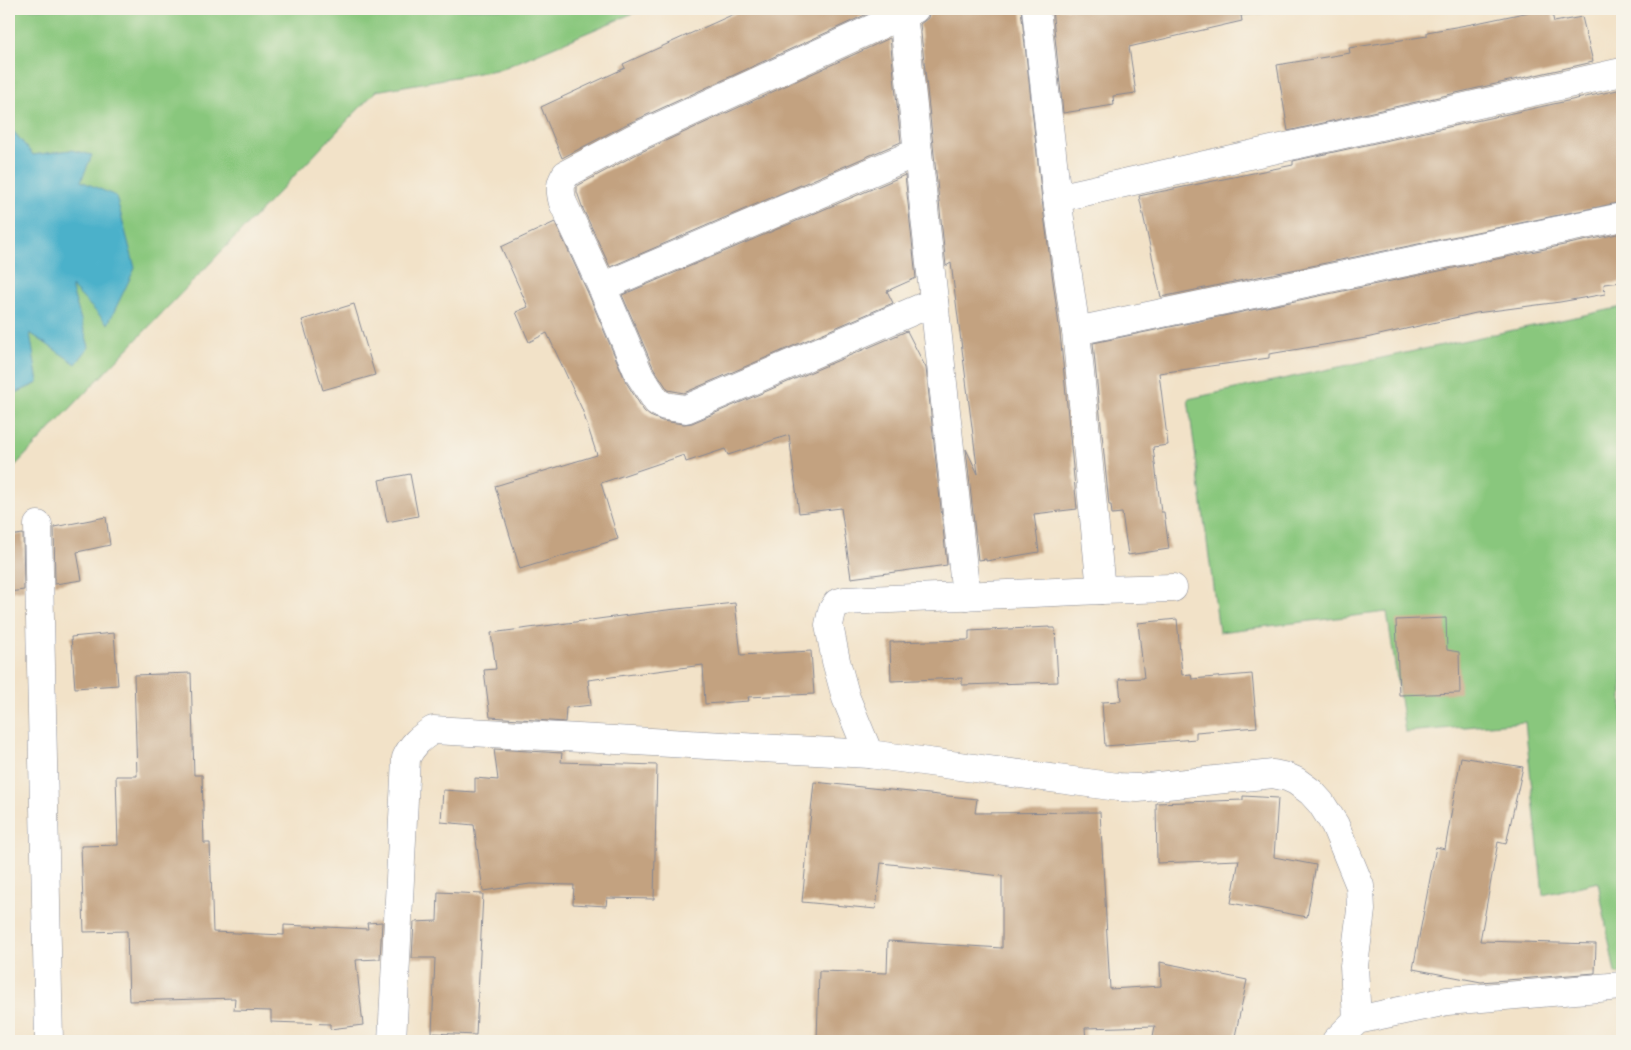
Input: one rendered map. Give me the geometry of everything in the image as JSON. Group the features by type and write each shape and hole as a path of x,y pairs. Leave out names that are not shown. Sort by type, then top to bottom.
{"street":[{"path":"1036,9 1057,198 1076,331 1101,590"},
{"path":"934,302 686,409 665,406 657,402 639,374 602,287 563,203 560,192 562,180 566,174 632,138 909,11 918,152 966,596"},
{"path":"1057,198 1622,72"},
{"path":"602,287 918,152"},
{"path":"1076,331 1622,217"},
{"path":"38,525 49,1041"},
{"path":"869,754 846,698 836,661 829,625 835,606 838,603 844,601 1173,588"},
{"path":"392,1041 406,758 410,749 422,737 434,730 869,754 1118,787 1138,788 1273,774 1287,777 1311,792 1335,825 1360,886 1361,910 1354,966 1357,1020"},
{"path":"1336,1041 1357,1020 1447,1001 1622,986"}],"green space":[{"path":"9,9 643,9 501,69 376,91 9,472 9,396 38,383 29,332 89,347 70,285 81,181 71,150 33,155 9,126"},
{"path":"1218,9 1293,9 1219,18"},
{"path":"1622,307 1622,974 1615,974 1598,882 1543,895 1525,722 1405,732 1387,612 1219,632 1188,399"}],"water":[{"path":"9,126 33,155 71,150 92,155 81,181 116,196 135,268 108,324 71,286 89,347 76,364 30,333 38,383 9,396"}],"building":[{"path":"745,9 878,9 625,125 562,158 541,107 625,68 623,64"},
{"path":"930,9 1021,9 1042,200 1060,333 1077,509 1034,514 1039,552 986,561 986,559 978,560 966,449 978,474 951,263 946,266 920,24 928,18"},
{"path":"1052,9 1240,9 1242,21 1129,47 1136,93 1113,96 1114,105 1063,113"},
{"path":"1551,9 1554,22 1582,17 1593,62 1288,131 1277,65 1350,53 1349,48 1427,36 1427,32"},
{"path":"890,38 901,142 610,267 583,209 577,192 577,186 639,153"},
{"path":"1622,89 1622,202 1161,297 1139,196 1293,165 1293,161"},
{"path":"905,175 916,278 887,291 893,303 684,393 668,390 653,367 622,295"},
{"path":"555,222 626,382 644,411 662,421 684,424 692,423 907,331 926,368 947,565 851,578 841,508 799,513 789,435 728,455 725,449 686,462 684,455 601,483 618,539 520,569 495,486 597,455 582,409 547,333 529,342 516,312 528,307 501,247"},
{"path":"1622,233 1622,282 1604,284 1605,294 1476,313 1366,338 1269,354 1269,358 1159,373 1168,445 1153,447 1161,512 1164,512 1169,549 1128,555 1122,513 1112,514 1111,505 1109,505 1093,343"},
{"path":"354,304 375,375 323,390 302,320"},
{"path":"410,474 418,516 387,522 379,480"},
{"path":"106,517 110,545 77,552 82,580 55,584 54,527"},
{"path":"23,534 24,590 9,592 9,536"},
{"path":"735,603 741,655 811,651 814,694 748,697 749,701 705,704 703,665 588,680 591,705 566,708 565,722 490,717 484,670 496,669 491,633"},
{"path":"1446,618 1447,650 1459,652 1460,693 1399,695 1396,620"},
{"path":"1177,619 1182,675 1191,674 1192,679 1252,674 1257,727 1196,732 1196,739 1105,746 1102,702 1121,701 1119,679 1144,678 1138,623"},
{"path":"1055,628 1058,682 962,685 962,678 891,681 890,642 969,640 969,631"},
{"path":"114,633 118,685 75,688 71,637"},
{"path":"191,673 194,775 202,775 204,843 210,843 213,932 284,935 284,925 368,929 367,923 382,922 380,959 356,960 363,1025 330,1029 330,1024 271,1022 271,1011 234,1010 235,998 129,1001 127,931 84,932 81,846 118,845 116,776 137,776 134,675"},
{"path":"494,749 562,753 561,762 657,765 654,899 607,898 606,906 573,904 574,885 530,884 483,891 474,825 441,822 443,790 475,792 475,778 498,780"},
{"path":"1461,757 1523,767 1506,844 1498,842 1480,941 1596,944 1595,973 1481,982 1413,969 1436,847 1445,849"},
{"path":"814,782 977,799 975,813 1100,812 1110,989 1161,986 1160,962 1247,980 1234,1041 1152,1041 1155,1026 1085,1028 1086,1041 817,1041 819,971 887,973 888,941 1002,948 1002,876 881,863 876,909 802,902"},
{"path":"1243,796 1278,798 1274,857 1316,865 1307,917 1231,903 1239,860 1157,863 1156,803 1243,800"},
{"path":"438,892 483,894 476,1035 432,1033 435,958 412,958 414,922 437,921"}]}
